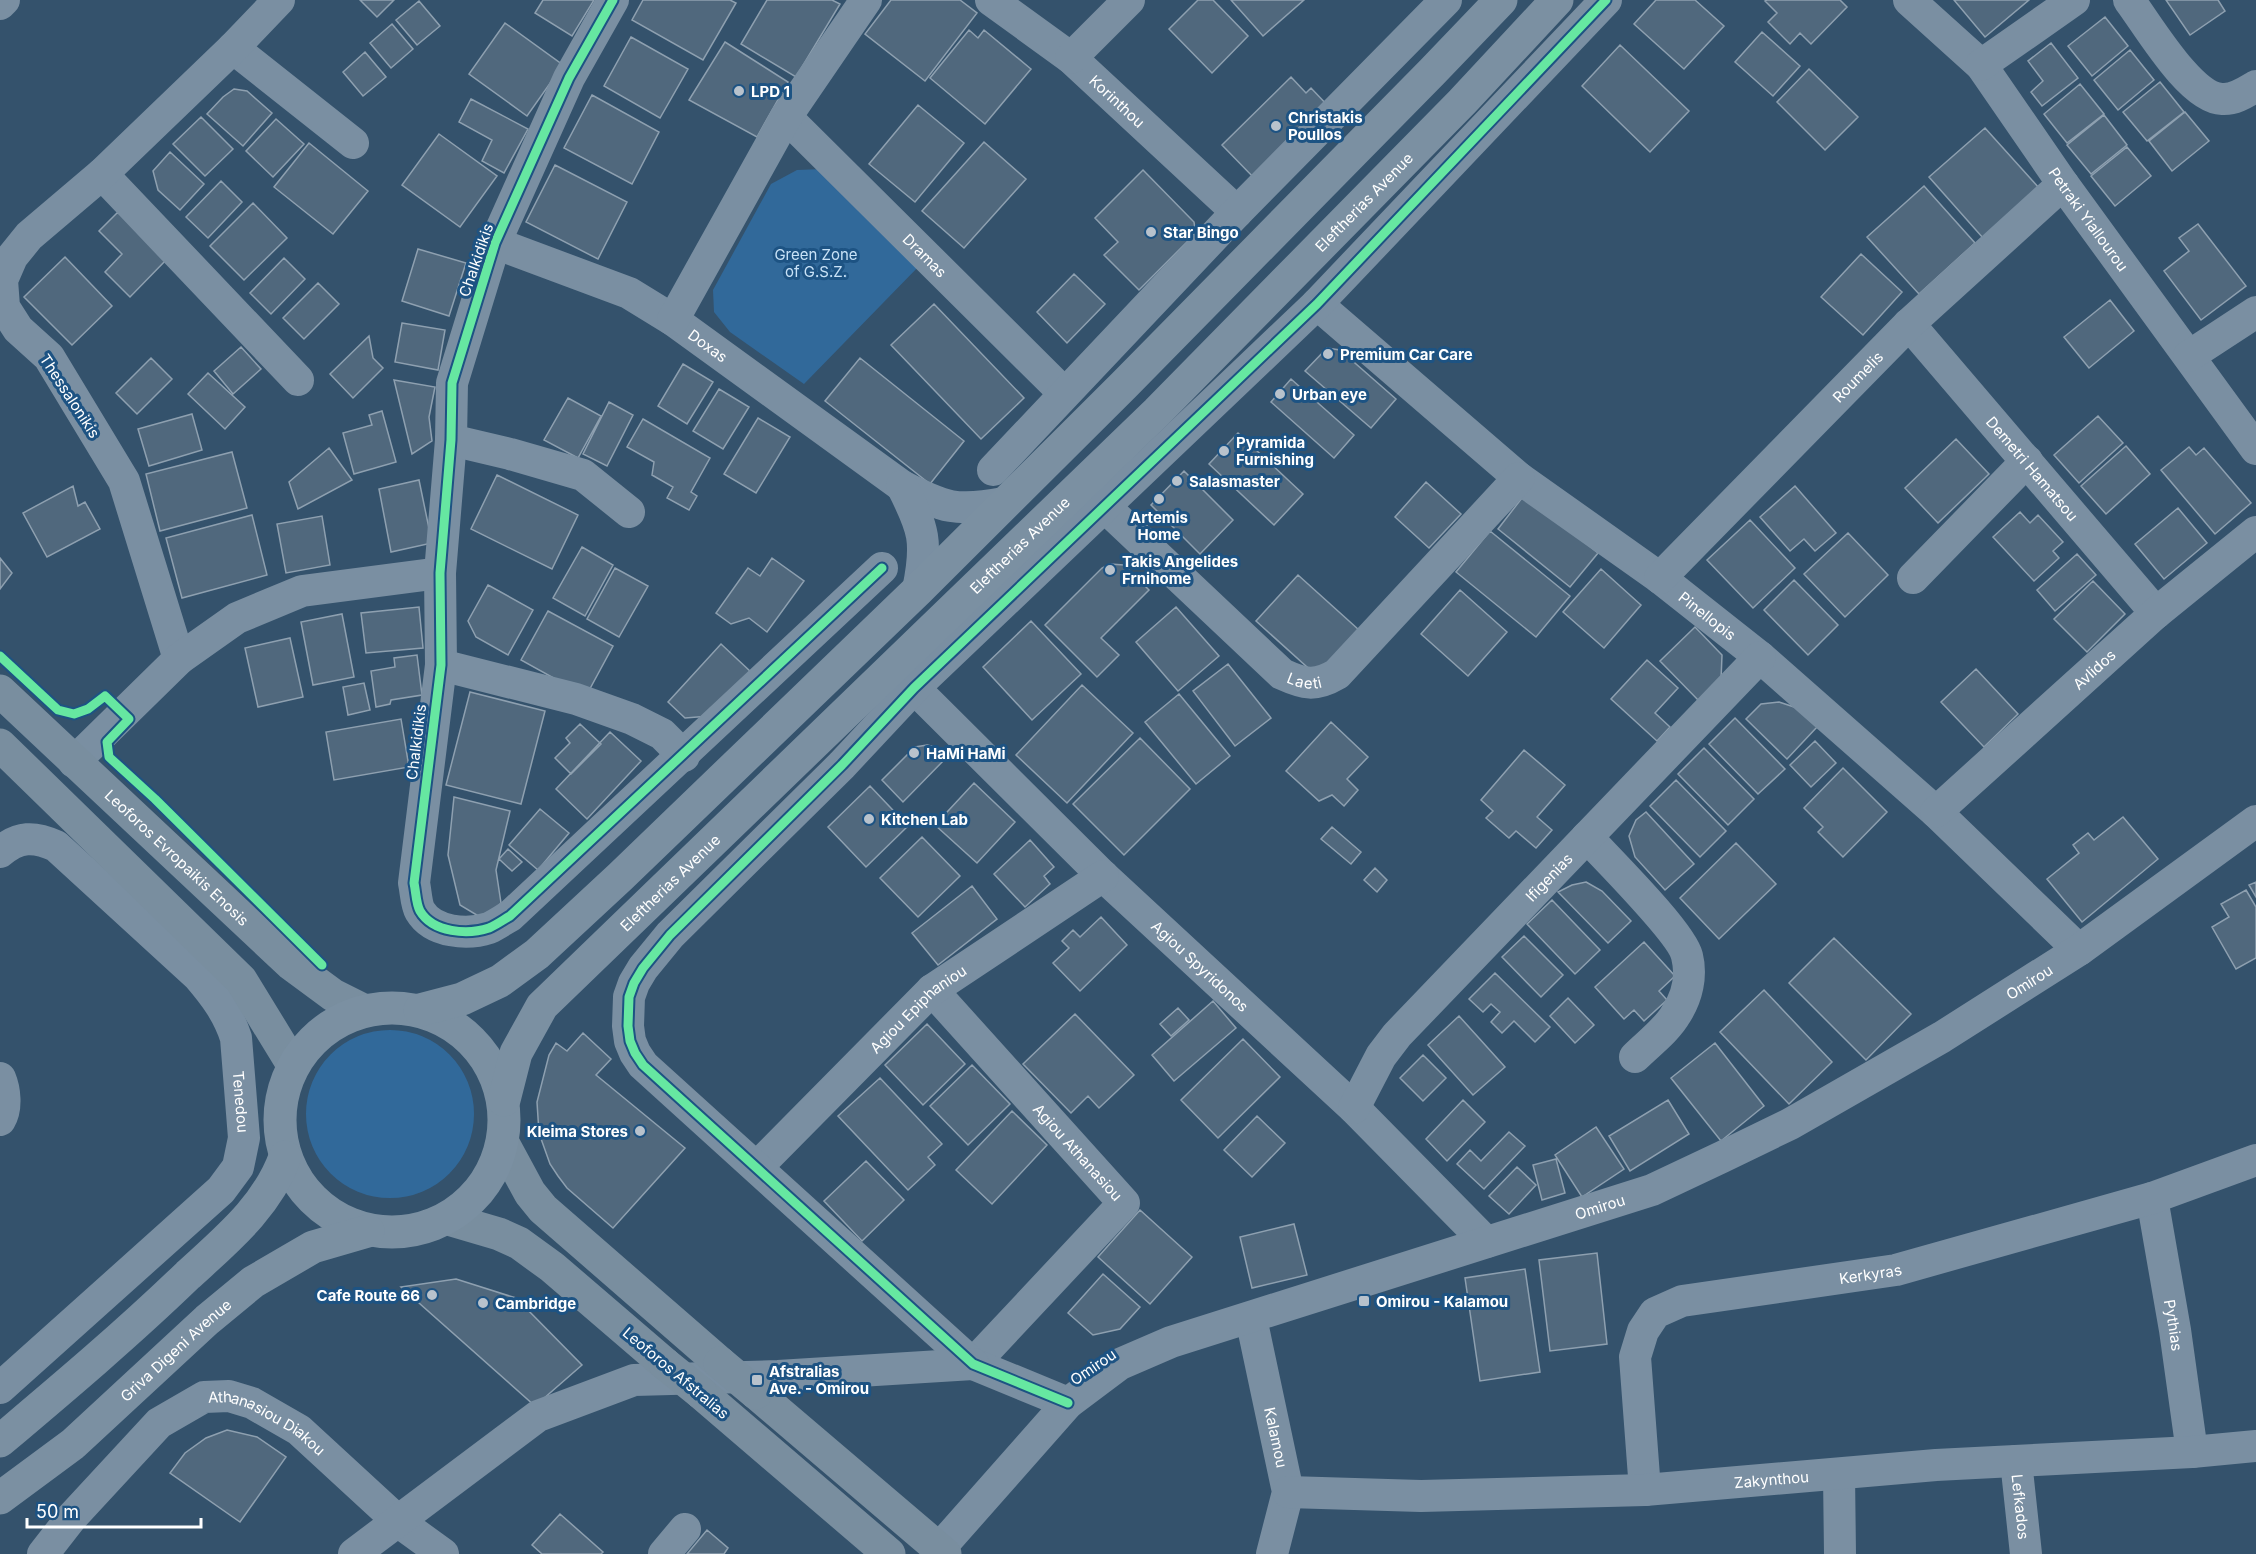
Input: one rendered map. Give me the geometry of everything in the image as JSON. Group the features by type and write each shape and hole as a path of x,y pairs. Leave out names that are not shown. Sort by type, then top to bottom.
{"highway":[{"path":"420,1010 462,999 500,981 537,954 620,877 918,590 1141,368 1501,0"},
{"name":"Eleftherias Avenue","path":"504,1100 516,1053 542,1006 1157,412 1462,102 1557,0"},
{"path":"392,1006 420,1010 459,1028 488,1060 504,1100 503,1143 492,1173 472,1199 448,1219 409,1232 368,1230 332,1216 304,1190 285,1157 279,1111 293,1065 311,1041 335,1022 363,1010 392,1006"},
{"path":"0,1441 146,1316 250,1216 274,1182 285,1157"},
{"name":"Griva Digeni Avenue","path":"0,1498 73,1444 207,1320 254,1282 313,1247 368,1230"}],"main road":[{"name":"Leoforos Evropaikis Enosis","path":"0,691 291,964 333,995 363,1010"},
{"path":"0,745 241,980 293,1065"},
{"path":"503,1143 530,1193 543,1209 942,1552"},
{"name":"Leoforos Afstralias","path":"448,1219 499,1234 519,1244 552,1267 889,1554"}],"street":[{"path":"0,4 4,0"},
{"name":"Thessalonikis","path":"179,659 124,481 49,357 18,329 4,307 2,280 12,257 29,236 102,174 233,48 279,0"},
{"name":"Chalkidikis","path":"612,0 569,78 495,243 452,383 451,440 440,573 441,665 414,884 420,911 434,924 450,931 468,932 490,928 510,916 684,756 882,568"},
{"path":"673,320 786,117 866,0"},
{"name":"Korinthou","path":"991,0 1071,58 1237,212"},
{"path":"1071,58 1129,0"},
{"path":"993,470 1237,212 1446,0"},
{"path":"1068,1402 973,1364 643,1065 635,1053 628,1026 629,998 634,983 670,935 842,765 914,688 1317,304 1606,0"},
{"name":"Petraki Yiallourou","path":"1909,0 1981,65 2063,184 2256,449"},
{"path":"1981,65 2074,0"},
{"path":"2129,0 2187,80 2204,93 2222,99 2239,96 2256,86"},
{"path":"233,48 353,143"},
{"name":"Dramas","path":"786,117 1064,393"},
{"path":"102,174 298,380"},
{"name":"Roumelis","path":"1660,578 1909,324 2063,184"},
{"name":"Doxas","path":"495,243 629,293 673,320 902,486 944,506 963,509 1004,503"},
{"name":"Pinellopis","path":"1317,304 1519,478 1660,578 1760,657 1936,812 2079,950"},
{"path":"2188,356 2256,312"},
{"name":"Demetri Hamatsou","path":"1909,324 2156,613"},
{"path":"451,440 583,475 628,512"},
{"path":"1913,578 2027,462"},
{"name":"Laeti","path":"1105,507 1282,674 1297,681 1313,684 1325,681 1337,674 1519,478"},
{"name":"Doxas","path":"902,486 921,526 924,542 924,562 918,590"},
{"name":"Avlidos","path":"1936,812 2156,613 2256,532"},
{"path":"74,762 179,659 237,618 302,591 440,573"},
{"name":"Ifigenias","path":"1354,1108 1389,1044 1760,657"},
{"path":"441,665 576,699 632,719 662,734 684,756"},
{"name":"Agiou Spyridonos","path":"914,688 1103,876 1354,1108 1486,1242"},
{"name":"Omirou","path":"942,1552 1068,1402 1120,1364 1171,1342 1652,1190 1790,1124 1942,1037 2079,950 2256,821"},
{"path":"1587,837 1676,935 1687,955 1689,974 1686,996 1675,1016 1635,1058"},
{"name":"Tenedou","path":"0,852 27,838 42,840 56,846 198,976 213,993 231,1022 236,1038 244,1138 238,1167 222,1190 0,1388"},
{"name":"Agiou Epiphaniou","path":"757,1167 932,990 1103,876"},
{"name":"Agiou Athanasiou","path":"932,990 1124,1203 973,1364"},
{"path":"0,1078 5,1098 3,1115 0,1120"},
{"name":"Kerkyras","path":"1645,1490 1635,1356 1643,1331 1655,1313 1682,1301 1896,1270 2152,1198 2256,1160"},
{"name":"Pythias","path":"2152,1198 2175,1330 2192,1452"},
{"name":"Kalamou","path":"1251,1318 1288,1492 1272,1554"},
{"path":"354,1554 538,1416 634,1380 778,1376 973,1364"},
{"name":"Athanasiou Diakou","path":"43,1554 72,1517 159,1423 204,1397 229,1396 252,1403 299,1430 399,1522 443,1554"},
{"name":"Zakynthou","path":"1288,1492 1421,1496 1645,1490 1936,1465 2192,1452 2256,1446"},
{"name":"Lefkados","path":"2016,1461 2026,1554"},
{"path":"1839,1474 1840,1554"},
{"path":"664,1554 685,1529"}],"green space":[{"name":"Green Zone of G.S.Z.","path":"824,169 921,264 804,384 730,332 714,312 713,290 771,184 797,170"},
{"path":"390,1030 422,1037 437,1044 449,1055 460,1067 467,1082 474,1114 467,1146 460,1161 449,1173 437,1184 422,1191 390,1198 358,1191 343,1184 331,1173 320,1161 313,1146 306,1114 313,1082 320,1067 331,1055 343,1044 358,1037"}],"building":[{"path":"360,0 394,0 377,17"},
{"path":"543,0 594,0 572,36 535,13"},
{"path":"643,0 730,0 736,3 703,60 632,20"},
{"path":"767,0 832,0 840,4 796,77 741,44"},
{"path":"891,0 960,0 977,13 925,81 865,34"},
{"path":"1198,0 1213,0 1248,36 1212,73 1169,29"},
{"path":"1231,0 1304,0 1263,36"},
{"path":"1656,0 1695,0 1724,26 1684,69 1634,24"},
{"path":"1840,0 1847,7 1811,44 1800,33 1790,44 1768,22 1777,13 1765,1"},
{"path":"1954,0 2029,0 1985,37"},
{"path":"2166,0 2218,0 2225,11 2190,35"},
{"path":"419,1 440,26 417,45 396,20"},
{"path":"2105,17 2128,46 2092,76 2068,46"},
{"path":"505,23 563,65 527,116 469,74"},
{"path":"392,24 413,49 391,68 370,43"},
{"path":"969,30 978,38 984,30 1031,69 985,124 930,78"},
{"path":"1762,32 1800,66 1773,96 1735,62"},
{"path":"631,37 688,69 660,118 604,86"},
{"name":"LPD 1","path":"725,42 788,82 757,137 689,100"},
{"path":"2051,43 2078,78 2042,106 2031,92 2043,81 2028,61"},
{"path":"1620,45 1689,111 1650,152 1582,86"},
{"path":"2130,50 2154,80 2118,110 2094,80"},
{"path":"365,52 386,77 363,96 343,72"},
{"path":"1809,69 1858,117 1825,150 1777,102"},
{"name":"Christakis Poullos","path":"1291,77 1306,93 1311,88 1330,108 1256,180 1222,145"},
{"path":"2160,82 2184,112 2147,141 2123,112"},
{"path":"2080,84 2104,114 2067,143 2044,114"},
{"path":"234,89 247,91 272,113 243,146 207,114"},
{"path":"592,95 659,132 632,184 564,148"},
{"path":"471,99 528,129 504,173 482,161 492,140 459,122"},
{"path":"918,105 964,143 915,202 869,164"},
{"path":"2185,112 2209,141 2172,171 2149,141"},
{"path":"2104,115 2127,145 2091,174 2067,145"},
{"path":"201,117 233,149 205,176 173,144"},
{"path":"276,119 304,144 273,177 246,151"},
{"path":"1985,128 2039,188 1983,238 1929,177"},
{"path":"439,134 497,176 460,227 402,185"},
{"path":"984,142 1026,179 964,248 922,211"},
{"path":"309,143 368,191 333,234 274,187"},
{"path":"2127,147 2151,176 2115,206 2091,176"},
{"path":"170,152 204,184 180,210 158,190 153,171"},
{"path":"555,165 627,202 598,259 526,222"},
{"name":"Star Bingo","path":"1143,170 1194,222 1195,229 1193,236 1139,290 1104,255 1118,242 1095,218"},
{"path":"221,181 242,202 208,238 186,217"},
{"path":"1924,186 1975,243 1919,294 1867,237"},
{"path":"253,203 287,238 244,280 210,246"},
{"path":"118,212 167,259 130,297 105,272 122,254 99,231"},
{"path":"2198,224 2246,286 2201,320 2164,271 2189,251 2179,238"},
{"path":"418,249 466,263 449,316 402,301"},
{"path":"1861,254 1902,292 1863,335 1821,297"},
{"path":"65,257 112,306 72,345 24,297"},
{"path":"284,258 305,279 271,314 250,293"},
{"path":"1074,274 1105,304 1067,343 1037,312"},
{"path":"318,283 339,304 304,339 283,318"},
{"path":"2110,300 2134,331 2089,368 2064,337"},
{"path":"934,304 1024,398 981,439 891,345"},
{"path":"402,323 445,330 438,370 395,362"},
{"path":"369,336 373,358 383,368 353,398 330,374"},
{"path":"241,347 261,369 233,394 214,371"},
{"path":"1327,348 1340,350 1396,399 1371,428 1305,371"},
{"path":"151,358 172,379 137,414 116,393"},
{"path":"860,358 964,441 930,484 825,401"},
{"path":"683,364 713,382 687,424 658,406"},
{"path":"208,373 245,407 225,429 188,394"},
{"path":"1291,379 1354,435 1334,458 1271,402"},
{"path":"394,380 435,387 429,417 432,441 412,454"},
{"path":"719,389 749,407 723,449 693,431"},
{"path":"568,398 601,416 578,458 544,440"},
{"path":"609,402 633,415 607,466 583,454"},
{"path":"382,411 396,462 354,474 343,433 372,425 369,415"},
{"path":"192,414 202,450 149,466 138,429"},
{"path":"2098,416 2123,443 2079,483 2054,455"},
{"path":"758,418 790,437 756,493 724,474"},
{"path":"643,419 710,458 691,492 697,496 689,510 667,498 673,487 652,475 654,462 627,447"},
{"path":"1238,433 1303,494 1274,525 1209,464"},
{"path":"1956,439 1989,474 1938,523 1905,488"},
{"path":"2126,446 2150,474 2106,514 2081,486"},
{"path":"2189,447 2196,455 2204,448 2251,503 2215,534 2161,470"},
{"path":"329,448 352,480 298,509 289,482"},
{"path":"232,452 247,508 160,531 146,474"},
{"path":"1184,471 1233,520 1200,554 1151,505"},
{"path":"497,475 578,515 552,569 471,529"},
{"path":"419,480 432,543 391,552 379,489"},
{"path":"1426,482 1461,514 1429,548 1395,517"},
{"path":"73,486 78,506 85,502 100,529 47,557 23,513"},
{"path":"1795,486 1836,533 1815,551 1804,539 1790,551 1760,517"},
{"path":"1525,494 1598,553 1570,587 1498,529"},
{"path":"2178,508 2207,543 2164,579 2135,544"},
{"path":"2020,512 2030,523 2038,515 2063,542 2053,551 2059,558 2034,581 1993,537"},
{"path":"252,515 267,575 182,598 166,538"},
{"path":"322,516 330,565 286,573 277,524"},
{"path":"1750,520 1795,568 1753,608 1707,560"},
{"path":"1490,531 1570,596 1536,637 1456,572"},
{"path":"1848,533 1888,575 1845,617 1804,574"},
{"path":"582,547 613,565 585,616 553,598"},
{"path":"2077,554 2096,575 2055,611 2037,590"},
{"path":"0,558 12,573 0,589"},
{"path":"772,558 804,581 767,632 749,618 731,624 716,613 748,568 760,576"},
{"path":"1110,564 1124,565 1149,590 1101,638 1119,655 1097,677 1045,625 1102,568"},
{"path":"615,568 648,586 619,637 587,619"},
{"path":"1601,569 1641,605 1604,648 1563,612"},
{"path":"1298,575 1359,630 1317,676 1256,621"},
{"path":"1794,580 1838,625 1808,655 1764,610"},
{"path":"2093,581 2125,614 2087,652 2054,619"},
{"path":"488,585 533,610 508,655 476,637 468,621"},
{"path":"1460,590 1507,632 1468,676 1421,634"},
{"path":"419,607 423,648 366,653 361,613"},
{"path":"1176,607 1219,656 1178,691 1136,642"},
{"path":"548,611 613,646 586,696 521,660"},
{"path":"342,614 354,677 313,685 301,622"},
{"path":"1031,621 1081,674 1032,720 983,667"},
{"path":"1695,627 1722,655 1721,680 1699,701 1660,661"},
{"path":"290,638 303,697 258,707 245,648"},
{"path":"721,644 751,672 710,716 685,718 668,702"},
{"path":"417,655 422,695 391,700 390,704 376,707 371,671 395,667 394,658"},
{"path":"1647,660 1678,688 1655,713 1670,727 1657,741 1611,699"},
{"path":"1228,664 1271,718 1235,746 1193,691"},
{"path":"1976,669 2018,714 1984,747 1941,702"},
{"path":"364,683 370,710 348,715 343,687"},
{"path":"1082,685 1133,733 1067,803 1016,755"},
{"path":"470,692 545,711 521,804 446,785"},
{"path":"1179,694 1230,756 1196,784 1145,722"},
{"path":"1779,702 1797,708 1817,727 1787,759 1746,719 1761,704"},
{"path":"1735,718 1785,769 1758,794 1709,744"},
{"path":"401,719 409,767 334,780 326,732"},
{"path":"1331,722 1368,757 1347,779 1358,790 1344,806 1332,795 1319,801 1286,771"},
{"path":"580,724 601,744 571,774 555,758 570,743 566,738"},
{"path":"610,732 641,761 587,819 556,789"},
{"path":"1140,738 1190,789 1124,855 1073,804"},
{"path":"1815,741 1836,763 1811,787 1790,765"},
{"path":"927,745 935,747 946,758 903,802 882,780 915,747"},
{"path":"1704,748 1754,799 1728,825 1678,774"},
{"path":"1524,750 1565,785 1537,817 1552,830 1536,848 1516,831 1509,838 1486,818 1493,811 1481,800"},
{"path":"1843,768 1887,812 1843,857 1818,832 1823,827 1804,808"},
{"path":"1676,780 1726,831 1700,857 1650,806"},
{"path":"974,783 1015,822 977,863 935,825"},
{"path":"870,786 908,826 866,867 828,827"},
{"path":"454,797 510,811 496,870 501,903 485,920 460,905 448,855"},
{"path":"540,809 569,833 538,870 509,845"},
{"path":"1646,812 1694,864 1665,890 1635,857 1629,836 1636,820"},
{"path":"2123,817 2158,859 2082,922 2047,879 2079,853 2073,845 2088,833 2094,840"},
{"path":"1332,827 1361,852 1351,864 1321,839"},
{"path":"922,837 960,876 918,917 880,878"},
{"path":"1030,840 1054,867 1044,876 1050,884 1025,907 994,874"},
{"path":"1736,843 1776,884 1719,939 1680,898"},
{"path":"508,849 522,862 512,871 499,859"},
{"path":"1375,868 1387,880 1377,892 1364,880"},
{"path":"1586,882 1602,891 1631,921 1608,943 1558,892 1572,885"},
{"path":"2256,882 2256,897 2249,885"},
{"path":"972,886 997,919 938,965 912,933"},
{"path":"2246,890 2256,907 2256,958 2236,969 2212,927 2229,917 2221,904"},
{"path":"1552,900 1600,950 1575,974 1527,924"},
{"path":"1101,917 1127,945 1080,991 1053,963 1069,948 1062,941 1073,930 1080,937"},
{"path":"1524,936 1563,975 1541,997 1502,957"},
{"path":"1834,938 1911,1014 1866,1060 1789,983"},
{"path":"1644,942 1675,976 1659,991 1667,1000 1644,1021 1634,1010 1624,1019 1595,987"},
{"path":"1495,973 1550,1027 1535,1042 1514,1021 1502,1033 1491,1022 1500,1012 1491,1004 1483,1012 1469,999"},
{"path":"1764,990 1832,1062 1789,1104 1720,1032"},
{"path":"1568,998 1594,1025 1575,1043 1550,1016"},
{"path":"1213,1001 1236,1028 1174,1081 1152,1055"},
{"path":"1178,1008 1189,1020 1171,1036 1160,1024"},
{"path":"1075,1014 1134,1075 1099,1108 1088,1096 1071,1113 1023,1064"},
{"path":"1459,1016 1505,1067 1473,1095 1428,1045"},
{"path":"927,1024 965,1064 923,1105 885,1065"},
{"path":"583,1033 611,1059 596,1075 685,1148 613,1228 567,1188 550,1164 539,1133 537,1102 549,1055 556,1043 567,1051"},
{"path":"1243,1039 1280,1077 1218,1138 1181,1100"},
{"path":"1715,1043 1764,1106 1721,1141 1671,1078"},
{"path":"1423,1055 1446,1078 1423,1101 1400,1078"},
{"path":"972,1065 1010,1104 968,1145 930,1106"},
{"path":"880,1078 942,1144 928,1157 935,1165 908,1190 838,1116"},
{"path":"1463,1100 1485,1122 1447,1161 1426,1139"},
{"path":"1668,1100 1689,1134 1630,1171 1609,1136"},
{"path":"1012,1111 1047,1145 992,1204 956,1170"},
{"path":"1257,1116 1285,1143 1252,1177 1224,1150"},
{"path":"1596,1127 1624,1169 1582,1197 1555,1155"},
{"path":"1509,1132 1525,1146 1484,1189 1457,1164 1470,1150 1481,1161"},
{"path":"1556,1159 1565,1193 1542,1200 1533,1165"},
{"path":"866,1161 904,1200 862,1241 824,1201"},
{"path":"1517,1167 1536,1185 1509,1214 1489,1196"},
{"path":"1140,1210 1192,1257 1150,1304 1098,1257"},
{"path":"1294,1224 1307,1275 1252,1288 1240,1237"},
{"path":"1597,1253 1607,1344 1550,1351 1539,1260"},
{"path":"1525,1269 1540,1372 1480,1381 1465,1278"},
{"path":"1103,1274 1140,1307 1120,1329 1093,1335 1068,1313"},
{"path":"456,1279 516,1298 582,1365 535,1406 401,1287"},
{"path":"227,1430 257,1437 286,1457 240,1522 170,1473 185,1453 206,1438"},
{"path":"560,1514 603,1552 601,1554 542,1554 532,1545"},
{"path":"707,1530 728,1548 724,1554 687,1554"}],"cycle path":[{"path":"613,0 569,78 495,243 452,383 451,440 440,573 441,665 414,883 420,911 433,924 461,931 489,928 510,916 882,568"},
{"path":"1068,1403 973,1364 643,1065 630,1041 628,1026 629,997 634,983 670,935 842,765 914,688 1317,304 1606,0"},
{"path":"0,656 58,710 74,714 88,709 105,696 129,719 107,742 109,757 155,799 322,965"}],"place":[{"name":"LPD 1","path":"739,91"},
{"name":"Christakis Poullos","path":"1276,126"},
{"name":"Star Bingo","path":"1151,232"},
{"name":"Premium Car Care","path":"1328,354"},
{"name":"Urban eye","path":"1280,394"},
{"name":"Pyramida Furnishing","path":"1224,451"},
{"name":"Salasmaster","path":"1177,481"},
{"name":"Artemis Home","path":"1159,499"},
{"name":"Takis Angelides Frnihome","path":"1110,570"},
{"name":"HaMi HaMi","path":"914,753"},
{"name":"Kitchen Lab","path":"869,819"},
{"name":"Kleima Stores","path":"640,1131"},
{"name":"Cafe Route 66","path":"432,1295"},
{"name":"Omirou - Kalamou","path":"1364,1301"},
{"name":"Cambridge","path":"483,1303"},
{"name":"Afstralias Ave. - Omirou","path":"757,1380"}]}
